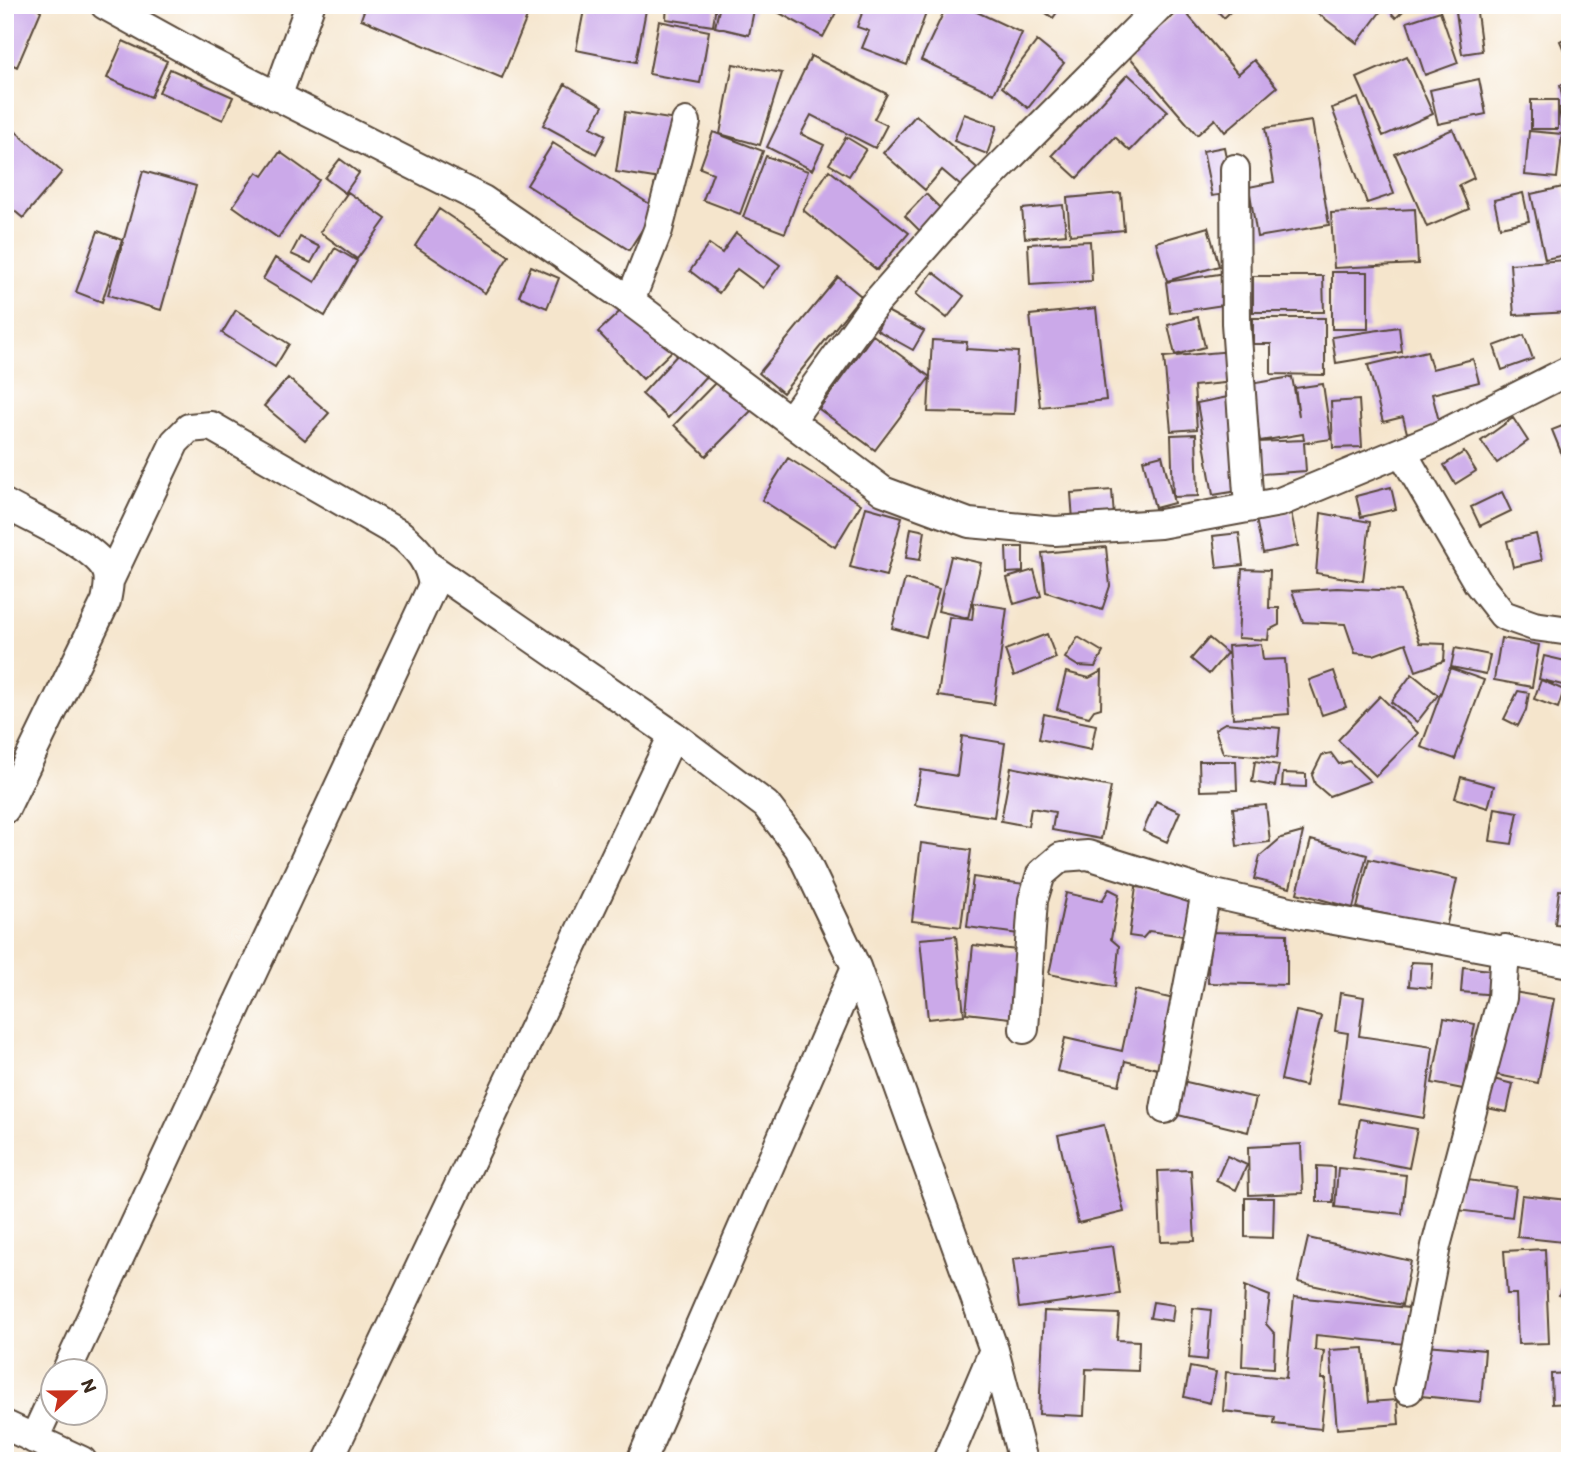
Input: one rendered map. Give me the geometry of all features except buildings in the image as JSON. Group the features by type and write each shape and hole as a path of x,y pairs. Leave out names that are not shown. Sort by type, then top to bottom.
{"street":[{"path":"105,5 277,97 483,200 630,300 883,491 969,523 1055,531 1160,524 1280,502 1402,452 1570,370"},
{"path":"277,97 310,5"},
{"path":"790,421 873,306 959,208 1161,5"},
{"path":"630,300 658,230 686,122"},
{"path":"1235,169 1236,323 1249,507"},
{"path":"5,809 106,601 109,581 175,442 189,428 211,426 401,535 416,547 430,566 673,735 766,805 799,848 856,967 994,1350 1023,1461"},
{"path":"1402,452 1478,583 1503,615 1535,626 1570,632"},
{"path":"5,504 94,554 107,570 109,581"},
{"path":"72,1358 433,585 430,566"},
{"path":"328,1461 673,735"},
{"path":"1024,1029 1033,900 1041,874 1061,857 1088,855 1206,892 1307,915 1505,949 1570,963"},
{"path":"1165,1109 1206,892"},
{"path":"1408,1390 1436,1246 1502,998 1505,949"},
{"path":"641,1461 856,967"},
{"path":"947,1461 994,1350"},
{"path":"5,1425 82,1461"},
{"path":"34,1439 39,1428"}]}
